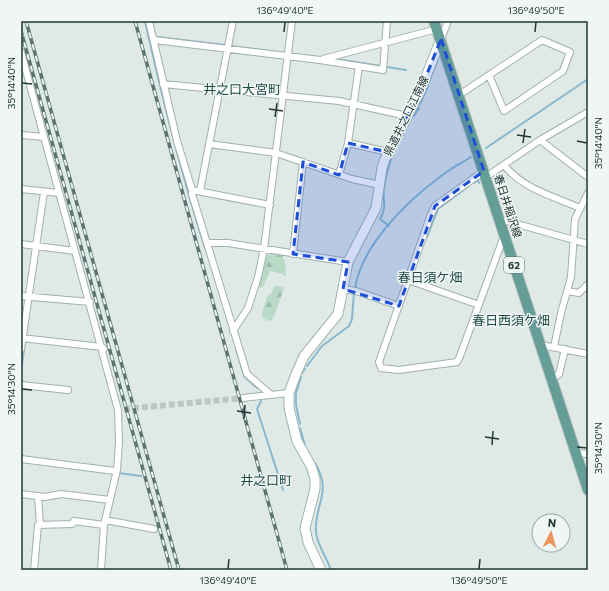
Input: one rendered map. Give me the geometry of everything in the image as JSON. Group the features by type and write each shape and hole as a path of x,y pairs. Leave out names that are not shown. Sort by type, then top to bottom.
{"main road":[{"name":"春日井稲沢線","path":"436,25 588,490"},
{"name":"県道井之口江南線","path":"321,570 308,542 305,528 315,489 315,479 311,466 297,441 289,408 289,393 304,356 338,314 348,262 372,219 376,208 382,168 388,152 419,94 441,39"}],"street":[{"path":"149,21 177,141 246,374 270,394"},
{"path":"200,191 233,21"},
{"path":"233,331 248,308 258,277 264,250 292,21"},
{"path":"154,40 320,60 383,70 387,21"},
{"path":"441,39 448,21"},
{"path":"320,60 386,43 436,25"},
{"path":"459,95 489,75 542,40 570,52 563,71 504,111 489,75"},
{"path":"21,52 90,302 118,410 119,442 116,471 105,523 101,570"},
{"path":"339,175 348,143 359,66"},
{"path":"163,84 354,104 407,116"},
{"path":"504,235 457,362 399,370 381,368 379,362 435,206 485,174 504,165 540,140 588,112"},
{"path":"21,135 44,137"},
{"path":"540,140 588,177"},
{"path":"348,143 388,152"},
{"path":"209,144 276,153 339,175 380,185"},
{"path":"293,254 303,162"},
{"path":"504,165 512,175 522,183 580,208"},
{"path":"21,189 60,193"},
{"path":"192,190 270,204"},
{"path":"21,350 44,192"},
{"path":"554,348 560,313 571,277 575,219 588,193"},
{"path":"500,220 588,244"},
{"path":"207,243 228,243 264,250 348,262"},
{"path":"21,244 75,250"},
{"path":"408,280 478,305"},
{"path":"567,291 579,293 588,284"},
{"path":"343,289 356,291 399,306"},
{"path":"21,296 90,302"},
{"path":"22,338 102,347 107,353 123,410 123,442 120,465 116,471"},
{"path":"541,345 588,354"},
{"path":"552,379 559,374 565,349"},
{"path":"21,385 68,390"},
{"path":"243,398 289,393"},
{"path":"576,453 588,454"},
{"path":"21,459 116,471"},
{"path":"21,494 53,497 61,494 110,500"},
{"path":"34,570 38,525 40,525 38,496"},
{"path":"40,525 72,524 72,522 80,521 154,529"}],"highlighted area":[{"path":"441,39 484,171 435,206 399,306 343,289 348,262 293,254 303,162 339,175 348,143 388,152 419,94"}],"green space":[{"path":"267,255 282,255 285,262 286,275 285,276 281,273 270,271 263,287 259,288 259,282"},
{"path":"275,285 284,288 274,316 272,320 269,321 263,318 262,314 267,296 271,294"}],"waterway":[{"path":"145,21 172,135 205,248"},
{"path":"157,37 225,45"},
{"path":"231,46 284,53"},
{"path":"292,54 318,57"},
{"path":"336,59 381,66"},
{"path":"432,74 437,62"},
{"path":"387,67 406,70"},
{"path":"429,83 431,77"},
{"path":"486,148 588,79"},
{"path":"420,104 428,86"},
{"path":"414,116 419,108"},
{"path":"397,145 402,137"},
{"path":"389,226 380,219 384,210 386,178 394,151"},
{"path":"355,289 359,273 366,257 387,226 427,187 447,171 471,157"},
{"path":"474,183 478,180 479,183"},
{"path":"427,237 438,209 469,186"},
{"path":"307,366 322,346 349,326 352,319 354,292"},
{"path":"21,371 25,342"},
{"path":"236,349 244,376 257,388"},
{"path":"302,373 305,369"},
{"path":"296,393 301,377"},
{"path":"296,395 296,405 300,424"},
{"path":"261,401 257,409 283,490"},
{"path":"300,428 305,445"},
{"path":"315,463 320,473 323,491 316,522 316,532 318,542 331,570"},
{"path":"118,473 141,476"}],"tunnel":[{"path":"124,409 243,398"}],"railway":[{"path":"26,21 179,570"},
{"path":"135,21 287,570"},
{"path":"21,31 171,570"}],"district":[{"name":"井之口大宮町","path":"242,89"},
{"name":"春日須ケ畑","path":"430,277"},
{"name":"春日西須ケ畑","path":"511,320"},
{"name":"井之口町","path":"266,480"}]}
